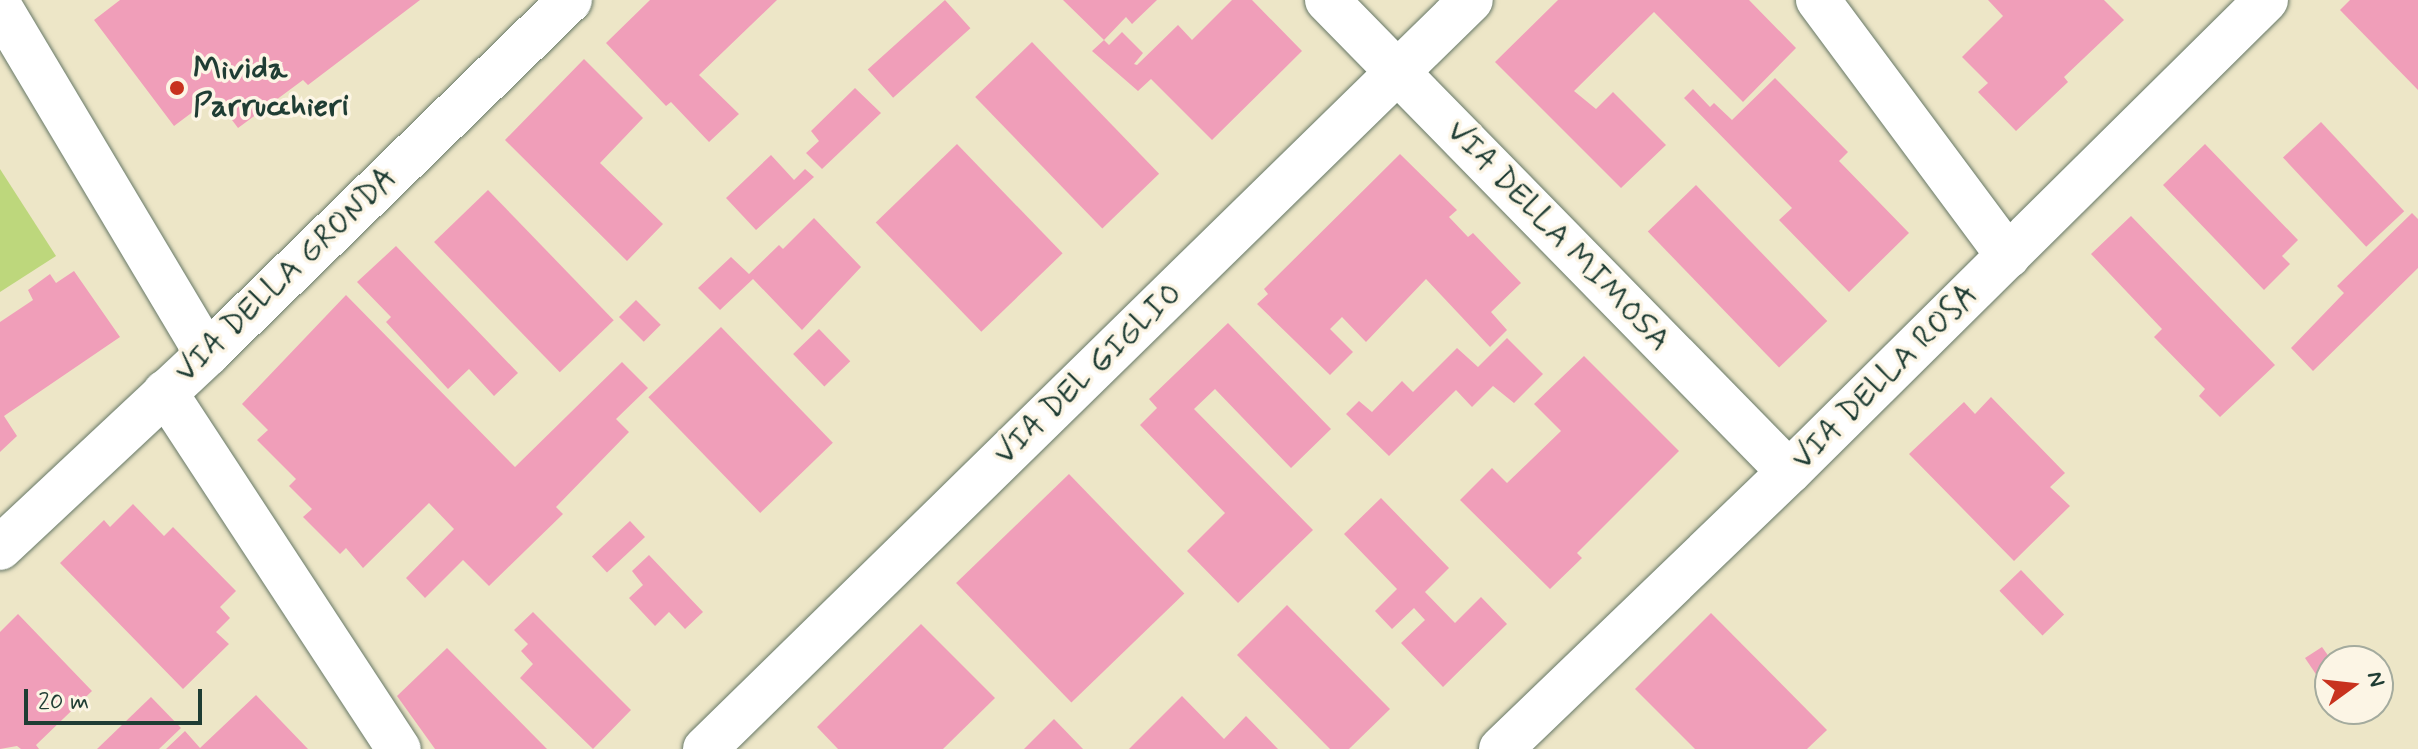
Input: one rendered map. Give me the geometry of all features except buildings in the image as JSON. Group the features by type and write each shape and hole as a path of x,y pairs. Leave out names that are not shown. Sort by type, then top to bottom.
{"street":[{"name":"VIA DELLA GRONDA","path":"0,548 207,354 570,0"},
{"name":"VIA DELLA MIMOSA","path":"1327,0 1789,472"},
{"name":"VIA DEL GIGLIO","path":"705,749 1471,0"},
{"path":"1818,0 2008,256"},
{"name":"VIA DELLA ROSA","path":"1501,749 1789,472 2266,0"},
{"path":"0,7 207,354"},
{"path":"165,392 399,749"}],"green space":[{"path":"0,169 56,256 0,292"}],"place":[{"name":"Mivida Parrucchieri","path":"177,88"}]}
